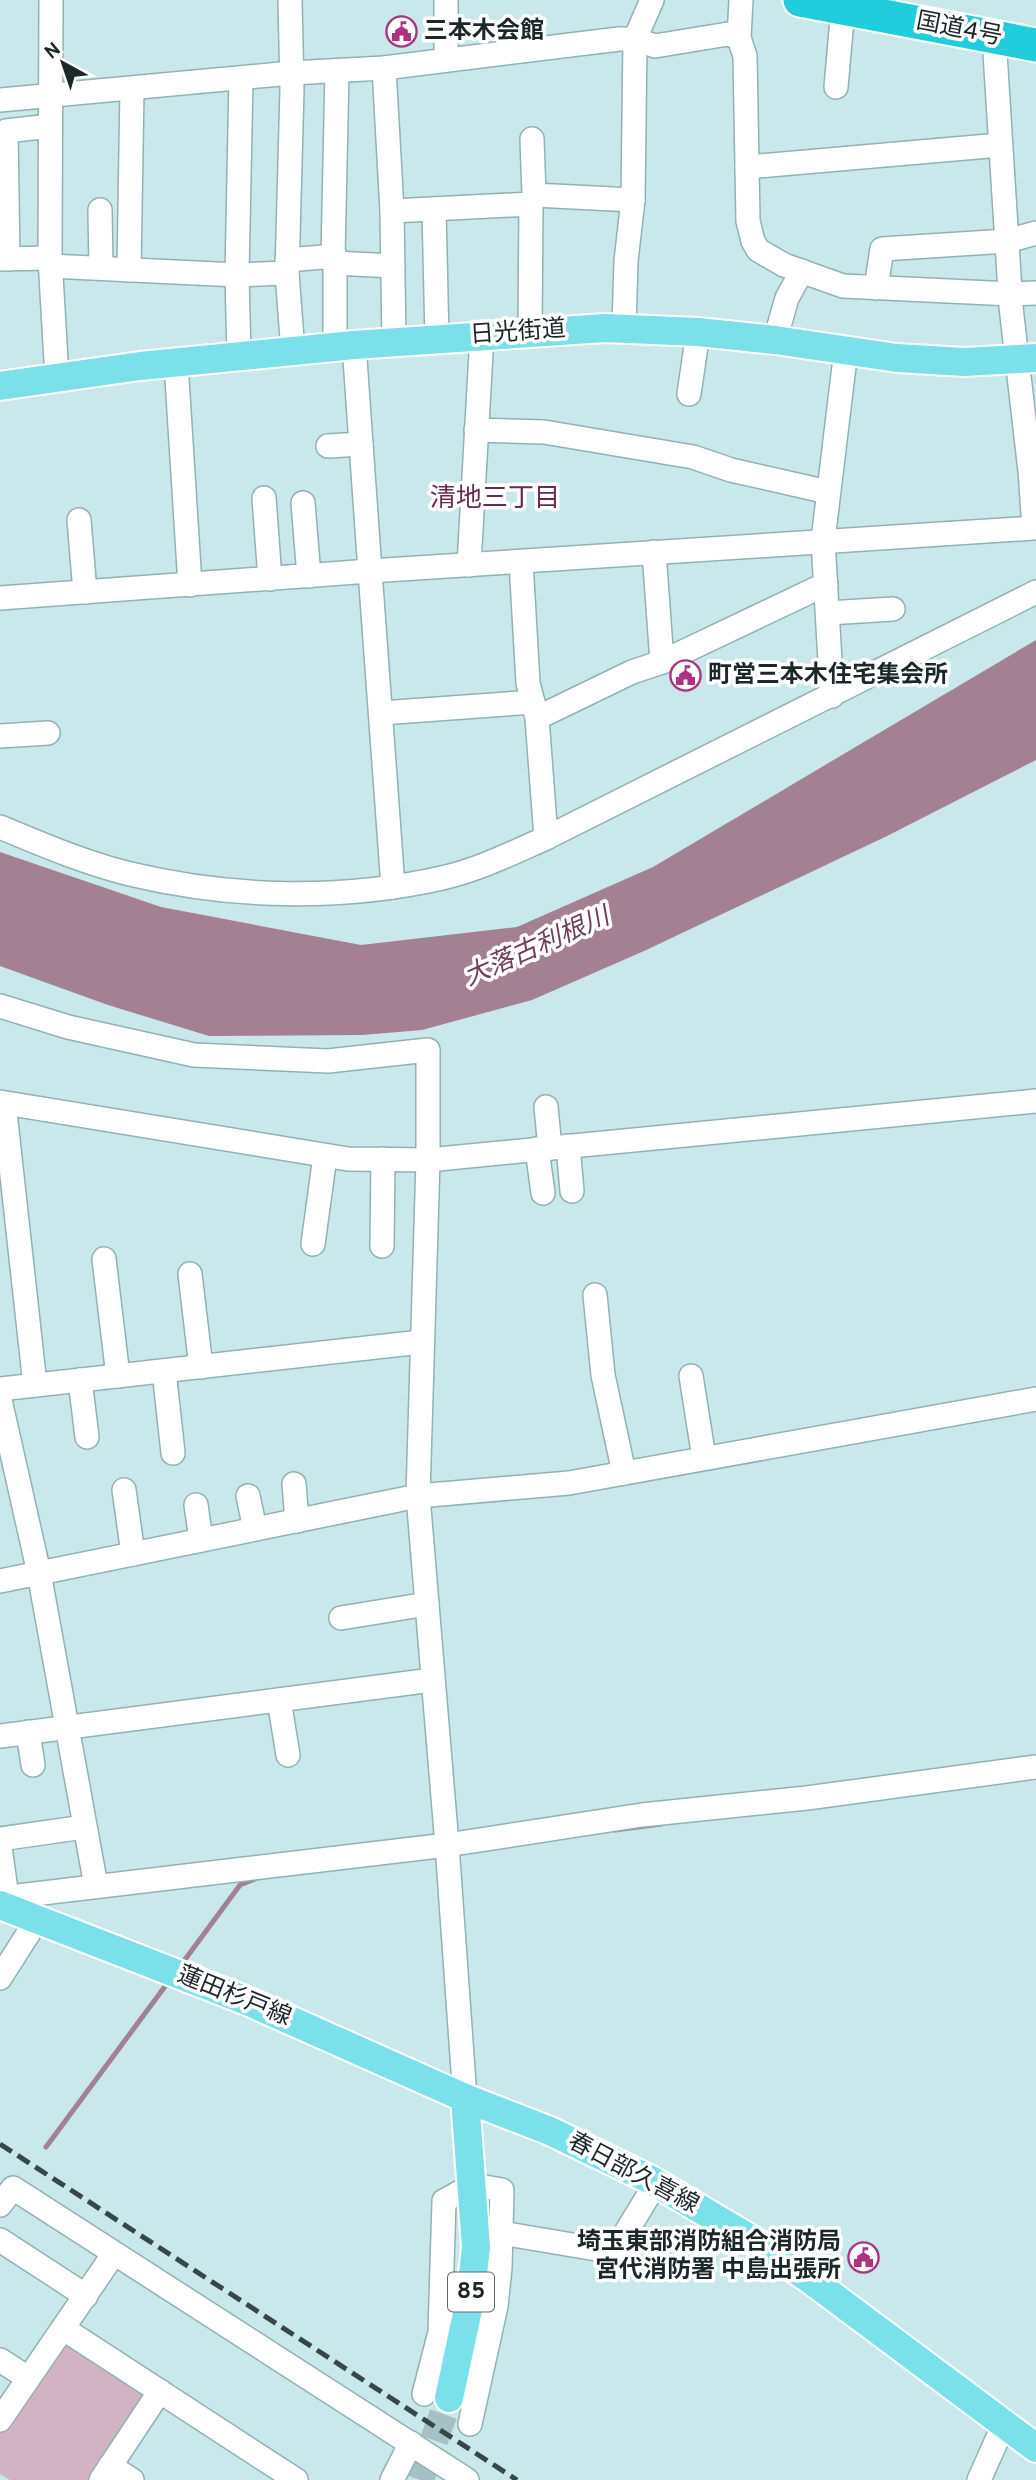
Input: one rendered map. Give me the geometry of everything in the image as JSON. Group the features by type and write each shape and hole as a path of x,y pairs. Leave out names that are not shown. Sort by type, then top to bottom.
{"highway":[{"name":"国道4号","path":"800,0 1036,45"}],"main road":[{"name":"日光街道","path":"0,386 176,363 345,346 482,335 624,328 775,340 897,358 964,362 1027,359"},
{"name":"蓮田杉戸線","path":"2,1900 37,1920 247,2001 465,2098"},
{"name":"春日部久喜線","path":"465,2098 550,2131 656,2183 749,2238 811,2280 1036,2448"},
{"name":"85","path":"436,2395 470,2300 475,2260 473,2185 465,2098"}],"street":[{"path":"51,0 50,262 57,378"},
{"path":"290,0 287,266 293,352"},
{"path":"446,0 446,59"},
{"path":"624,328 626,261 633,200 635,39 652,0"},
{"path":"741,0 739,38 745,56 748,221 758,250 771,258 843,286 1036,293"},
{"path":"836,87 843,8"},
{"path":"0,100 291,73 384,68 635,39 655,46 728,34 739,38"},
{"path":"0,598 1034,527 1027,359 1011,294 994,37"},
{"path":"384,68 392,211 394,342"},
{"path":"337,71 334,260 361,444 393,887"},
{"path":"239,358 237,275 241,78"},
{"path":"128,270 132,89"},
{"path":"50,126 6,131 4,259 128,270 237,275 334,260 393,266"},
{"path":"530,332 531,139"},
{"path":"747,167 1000,145"},
{"path":"392,211 532,199 633,200"},
{"path":"434,209 437,338"},
{"path":"100,210 102,268"},
{"path":"876,288 882,249 1007,241 1036,233"},
{"path":"775,340 787,298 802,271"},
{"path":"689,394 698,332"},
{"path":"469,565 482,335"},
{"path":"832,696 823,540 846,350"},
{"path":"176,363 190,585"},
{"path":"476,430 544,432 693,457 731,470 828,492"},
{"path":"328,446 361,444"},
{"path":"264,499 270,579"},
{"path":"303,503 309,576"},
{"path":"79,520 85,592"},
{"path":"654,552 662,662"},
{"path":"521,562 528,683 535,710 546,838"},
{"path":"381,713 535,710 662,662 826,584"},
{"path":"0,827 76,858 130,874 255,893 307,894 393,887 455,874 546,838 1036,592"},
{"path":"828,613 893,609"},
{"path":"0,736 48,733"},
{"path":"0,1006 68,1027 194,1055 328,1061 428,1050 428,1160 418,1496 465,2098"},
{"path":"35,1385 5,1156 2,1102 348,1159 428,1160 1036,1101"},
{"path":"543,1193 551,1148 546,1107"},
{"path":"551,1148 572,1191"},
{"path":"313,1244 326,1156"},
{"path":"382,1247 383,1159"},
{"path":"104,1259 118,1376"},
{"path":"190,1274 201,1367"},
{"path":"595,1295 603,1375 624,1473"},
{"path":"0,1389 421,1342"},
{"path":"164,1371 173,1453"},
{"path":"691,1376 704,1458"},
{"path":"80,1381 87,1437"},
{"path":"0,1399 8,1469 39,1573 96,1886"},
{"path":"0,1581 418,1496 569,1483 1036,1399"},
{"path":"294,1484 298,1521"},
{"path":"124,1490 132,1554"},
{"path":"248,1496 255,1529"},
{"path":"196,1504 201,1540"},
{"path":"341,1618 427,1604"},
{"path":"0,1736 432,1680"},
{"path":"279,1700 288,1755"},
{"path":"28,1732 33,1765"},
{"path":"0,1847 2,1900 96,1886 447,1845 642,1815 807,1798 1036,1767"},
{"path":"0,1839 85,1827"},
{"path":"0,1978 37,1920"},
{"path":"501,2233 614,2252 656,2183"},
{"path":"470,2424 496,2306 502,2190 473,2185"},
{"path":"0,2206 13,2188 113,2255 411,2443 457,2477"},
{"path":"0,2240 86,2296"},
{"path":"0,2420 113,2255"},
{"path":"64,2329 288,2478"},
{"path":"0,2360 28,2378"},
{"path":"132,2480 106,2473 160,2391"},
{"path":"979,2480 1004,2424"},
{"path":"392,2480 411,2443"}],"shaded area":[{"path":"71,2343 146,2391 92,2480 10,2480 0,2474 0,2434 62,2344"}],"water":[{"name":"大落古利根川","path":"1036,640 1036,760 885,837 644,951 532,1000 422,1030 362,1035 209,1036 108,1005 0,966 0,852 161,907 361,945 517,927 653,867"}],"waterway":[{"path":"615,1830 661,1824"},
{"path":"181,1965 240,1885 255,1879"},
{"path":"46,2147 169,1981"}],"tunnel":[{"path":"420,2480 449,2398"}],"railway":[{"path":"0,2144 517,2480"}],"place":[{"name":"三本木会館","path":"401,32"},
{"name":"町営三本木住宅集会所","path":"685,676"},
{"name":"埼玉東部消防組合消防局 宮代消防署 中島出張所","path":"864,2257"}],"district":[{"name":"清地三丁目","path":"495,499"}]}
